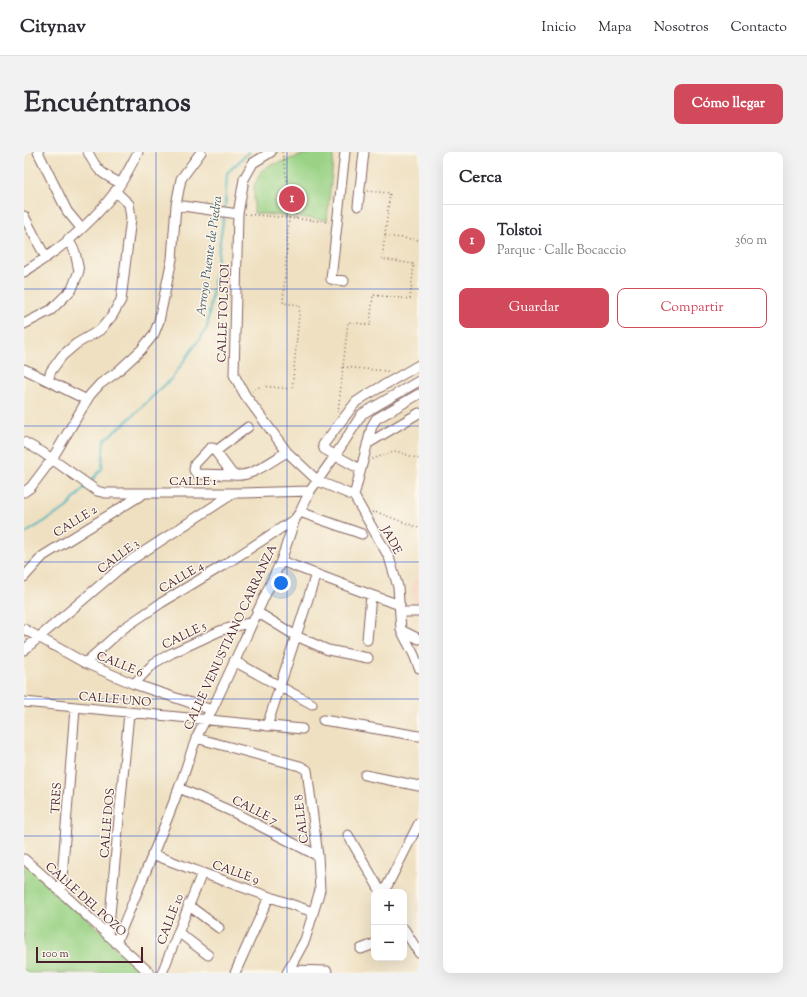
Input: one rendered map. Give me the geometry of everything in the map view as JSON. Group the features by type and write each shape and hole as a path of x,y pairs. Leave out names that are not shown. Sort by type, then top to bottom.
{"street":[{"path":"38,152 67,211 81,228"},
{"path":"48,380 51,371 62,356 76,344 100,330 112,316 121,300 131,218 129,204 118,187 95,166 88,152"},
{"path":"24,272 46,258 101,210 118,187 138,152"},
{"path":"24,492 31,487 52,459 87,400 100,384 117,372 141,350 154,334 159,321 172,259 176,205 181,179 200,152"},
{"name":"CALLE TOLSTOI","path":"271,152 253,163 244,179 238,214 234,374 245,395 286,452 318,481"},
{"path":"344,281 331,279 345,152"},
{"path":"358,206 364,152"},
{"path":"176,205 238,214"},
{"path":"24,216 46,258"},
{"path":"24,324 51,310 72,289 79,271 75,252 68,240"},
{"path":"361,465 335,456 324,449 323,445 356,402 419,365"},
{"path":"24,369 87,400"},
{"name":"CALLE VENUSTIANO CARRANZA","path":"116,943 179,788 196,738 204,720 212,710 281,561 298,515 310,491 362,414 419,381"},
{"path":"318,481 354,496 372,426 376,419 419,394"},
{"path":"367,444 419,413"},
{"path":"216,451 248,427"},
{"name":"CALLE 1","path":"24,442 97,490 105,493 234,493 310,491"},
{"path":"233,475 214,448 210,448 195,464 194,470 197,474 240,476 248,475 286,452"},
{"name":"CALLE 2","path":"24,577 43,556 144,493"},
{"name":"CALLE 3","path":"24,650 125,564 234,493"},
{"name":"JADE","path":"354,496 389,557 398,587 402,630 417,656 419,668"},
{"path":"298,515 362,534"},
{"name":"CALLE 4","path":"84,663 124,628 161,603 232,560 298,515"},
{"path":"281,561 400,609 419,612"},
{"path":"267,726 316,574"},
{"path":"367,640 370,596"},
{"path":"257,612 296,636 328,650 368,658"},
{"name":"CALLE 5","path":"134,684 154,663 172,653 222,630 252,622"},
{"name":"CALLE 6","path":"24,629 84,663 134,684 212,710"},
{"path":"402,630 419,639"},
{"path":"234,661 312,704"},
{"name":"CALLE UNO","path":"24,702 302,729"},
{"name":"TRES","path":"61,890 74,708"},
{"name":"CALLE DOS","path":"108,936 129,713"},
{"path":"322,720 419,736"},
{"name":"CALLE 8","path":"196,738 300,766 307,770 318,856 320,890 306,940 289,972"},
{"path":"365,775 419,786"},
{"name":"CALLE 7","path":"179,788 235,812 318,856"},
{"path":"384,889 419,823"},
{"path":"348,834 380,889"},
{"name":"CALLE 9","path":"152,854 313,912"},
{"name":"CALLE DEL POZO","path":"24,859 61,890 108,936 150,973"},
{"name":"CALLE 10","path":"162,973 202,873"},
{"path":"235,973 269,896"},
{"path":"188,905 219,928"},
{"path":"178,932 208,956"},
{"path":"407,935 418,949"},
{"path":"361,949 371,945"},
{"path":"289,972 327,971"}],"path":[{"path":"282,152 288,186 294,195 296,202 296,219"},
{"path":"345,418 338,412 348,322 370,325 373,295 410,299 414,264 382,259 390,193 360,190"},
{"path":"238,214 337,223"},
{"path":"245,395 262,386 292,389 300,305 283,303 289,218"},
{"path":"385,236 419,240"},
{"path":"343,367 387,371 393,380"},
{"path":"361,465 396,451 419,459"},
{"path":"362,511 379,513 419,528"}],"shaded area":[{"path":"419,565 419,603 413,603 412,590"}],"green space":[{"path":"312,152 334,152 327,220 254,213 254,186 260,173 268,166"},
{"path":"24,862 113,942 112,945 143,973 24,973"}],"waterway":[{"name":"Arroyo Puente de Piedra","path":"225,209 227,173 249,152"},
{"name":"Arroyo Puente de Piedra","path":"90,482 102,469 104,440 126,422 173,377 207,328 224,215"},
{"name":"Arroyo Puente de Piedra","path":"24,534 66,508 86,486"}],"place":[{"name":"Tolstoi","path":"292,199"}]}
